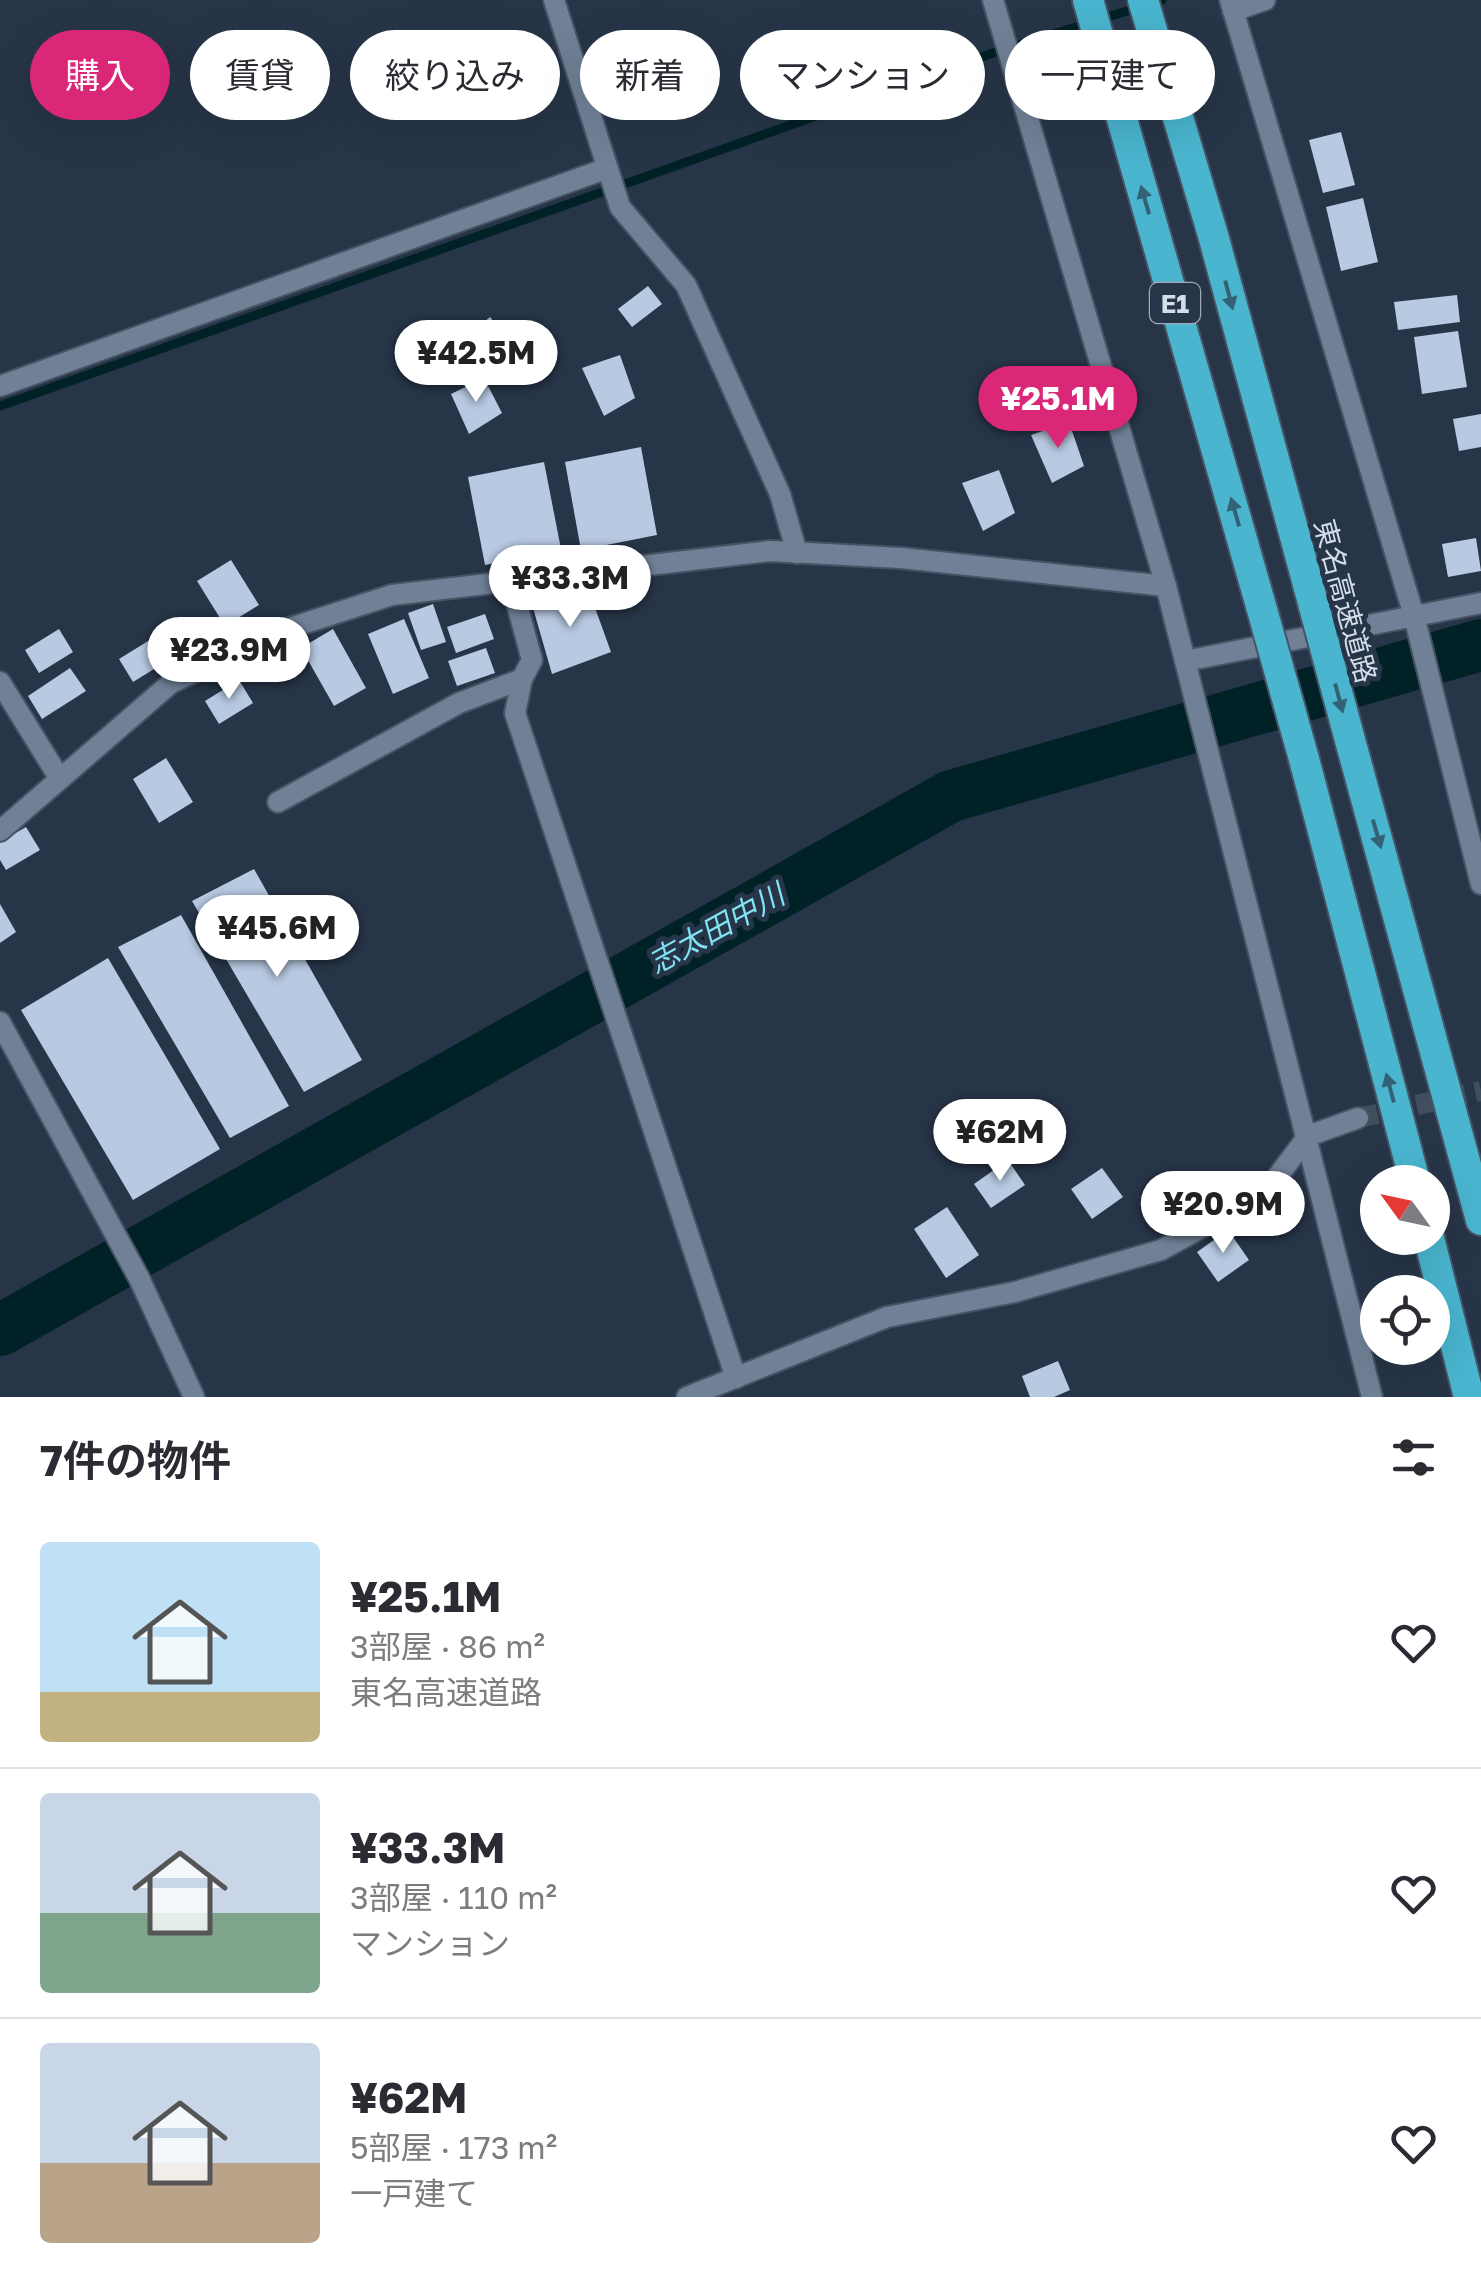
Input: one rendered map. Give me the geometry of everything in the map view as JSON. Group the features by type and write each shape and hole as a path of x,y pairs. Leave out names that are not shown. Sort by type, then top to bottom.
{"highway":[{"name":"E1","path":"1088,0 1262,606 1411,1165"},
{"name":"東名高速道路","path":"1143,0 1213,235 1481,1220"},
{"path":"1433,1255 1469,1397"}],"street":[{"path":"554,0 605,170 620,207 686,285 780,494 798,553"},
{"path":"993,0 1166,586 1372,1397"},
{"path":"1265,0 1232,6 1414,616 1481,884"},
{"path":"0,386 605,170"},
{"path":"0,831 172,683 290,628 392,595 770,551 901,558 1166,586"},
{"path":"510,579 532,660 522,679 515,713 736,1378"},
{"path":"1185,661 1481,603"},
{"path":"278,802 459,702 522,679"},
{"path":"0,682 60,779"},
{"path":"0,1022 139,1278 194,1397"},
{"path":"687,1397 887,1316 1015,1292 1161,1250 1266,1192 1308,1136 1358,1118"}],"building":[{"path":"1341,132 1355,185 1323,193 1309,140"},
{"path":"1363,198 1378,262 1341,271 1326,207"},
{"path":"648,286 662,304 632,327 618,309"},
{"path":"1457,295 1460,322 1398,330 1394,302"},
{"path":"490,317 510,342 461,376 445,355"},
{"path":"1458,331 1467,387 1422,394 1414,337"},
{"path":"620,355 635,398 604,416 582,368"},
{"path":"484,378 502,413 469,434 451,394"},
{"path":"1481,414 1481,447 1459,451 1453,419"},
{"path":"1069,422 1084,466 1052,483 1031,435"},
{"path":"641,447 657,535 581,550 565,462"},
{"path":"544,462 561,549 485,565 468,477"},
{"path":"999,470 1015,513 983,531 962,483"},
{"path":"1476,538 1481,571 1448,577 1442,544"},
{"path":"231,560 259,605 225,626 197,581"},
{"path":"589,591 611,652 552,674 531,601"},
{"path":"433,604 446,642 421,650 408,613"},
{"path":"485,614 494,639 456,653 447,627"},
{"path":"404,619 429,678 393,694 368,634"},
{"path":"59,629 73,652 39,673 25,650"},
{"path":"333,629 366,688 334,706 301,648"},
{"path":"153,638 167,661 133,682 119,659"},
{"path":"486,648 495,673 457,686 448,661"},
{"path":"70,668 86,691 42,719 28,696"},
{"path":"239,680 253,703 219,724 205,701"},
{"path":"166,758 193,802 159,823 133,779"},
{"path":"26,827 40,850 6,870 0,860 0,842"},
{"path":"254,869 362,1060 304,1092 192,901"},
{"path":"0,904 16,932 0,943"},
{"path":"181,915 289,1106 230,1138 118,947"},
{"path":"108,958 220,1149 133,1200 21,1010"},
{"path":"1008,1160 1025,1185 991,1208 974,1184"},
{"path":"1102,1168 1123,1197 1092,1219 1071,1189"},
{"path":"947,1207 979,1255 946,1278 914,1229"},
{"path":"1228,1230 1249,1260 1218,1282 1197,1252"},
{"path":"1058,1361 1070,1390 1054,1397 1030,1397 1022,1376"}],"waterway":[{"path":"0,406 993,53 1162,0"},
{"name":"志太田中川","path":"0,1330 951,796 1481,645"}],"tunnel":[{"path":"1358,1118 1481,1091"}]}
